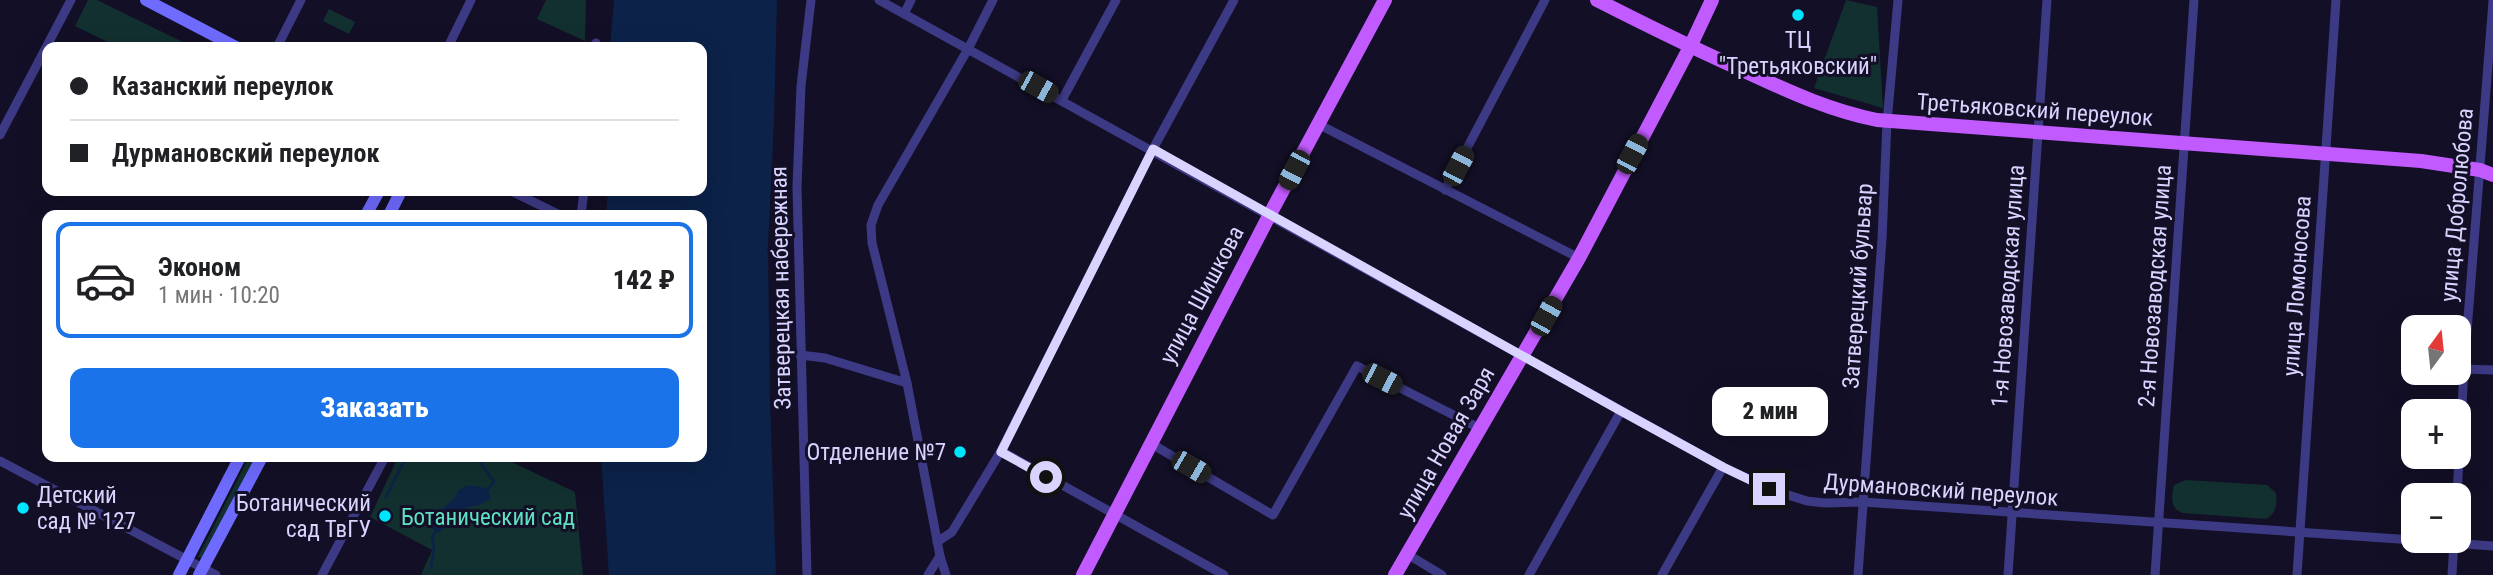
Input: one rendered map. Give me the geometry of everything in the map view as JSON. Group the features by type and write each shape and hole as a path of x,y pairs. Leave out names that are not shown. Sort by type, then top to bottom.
{"main road":[{"name":"улица Шишкова","path":"1083,575 1269,216 1385,0"},
{"name":"Третьяковский переулок","path":"1597,0 1690,47 1805,99 1887,122 2421,161 2486,172"},
{"name":"улица Новая Заря","path":"1395,575 1578,258 1690,47 1712,0"}],"street":[{"path":"49,42 71,0"},
{"path":"146,0 226,42"},
{"path":"280,42 301,0"},
{"path":"450,42 471,0"},
{"name":"Затверецкая набережная","path":"807,575 797,175 801,86 811,0"},
{"name":"Дурмановский переулок","path":"879,0 1153,149 1621,411 1769,489 1807,501 1825,503 1863,502 2401,539"},
{"path":"904,14 911,0"},
{"path":"946,575 937,542 907,383 874,256 871,226 882,197 993,0"},
{"path":"1062,100 1116,0"},
{"path":"937,542 952,532 1001,452 1153,149 1234,0"},
{"path":"1446,190 1545,0"},
{"name":"Затверецкий бульвар","path":"1858,575 1882,239 1887,122 1898,0"},
{"name":"1-я Новозаводская улица","path":"2008,575 2048,0"},
{"name":"2-я Новозаводская улица","path":"2155,575 2194,0"},
{"name":"улица Ломоносова","path":"2297,575 2336,0"},
{"name":"улица Добролюбова","path":"2470,315 2486,172 2493,1"},
{"path":"0,135 42,55"},
{"path":"1318,124 1578,258"},
{"path":"521,196 550,210"},
{"path":"800,355 825,358 907,383"},
{"path":"1150,443 1273,515 1357,366 1481,429"},
{"path":"2471,369 2493,370"},
{"name":"улица Добролюбова","path":"2458,483 2463,385"},
{"path":"1529,575 1621,411"},
{"path":"1001,452 1224,575"},
{"path":"0,461 188,559 201,571 216,575"},
{"path":"179,575 237,462"},
{"path":"201,571 258,462"},
{"path":"322,575 382,462"},
{"path":"1662,575 1723,467"},
{"path":"2471,544 2493,546"},
{"path":"2452,575 2453,553"},
{"path":"1407,554 1442,575"},
{"path":"928,575 940,556"}],"green space":[{"path":"88,0 97,0 183,42 108,42 75,26"},
{"path":"546,0 586,0 585,41 537,19"},
{"path":"1846,0 1877,7 1883,108 1814,88"},
{"path":"329,9 355,22 349,34 323,21"},
{"path":"246,462 252,462 202,558 198,557"},
{"name":"Ботанический сад","path":"396,462 512,462 575,492 583,575 421,575 432,550 370,517"},
{"path":"2186,480 2267,485 2276,493 2276,508 2266,519 2183,513 2174,506 2172,494 2174,485"}],"water":[{"path":"614,0 777,0 768,245 776,575 609,575 601,462 707,462 707,210 606,210 608,196 707,196 707,42 610,42"},
{"path":"468,485 486,488 491,499 468,507 439,533 431,528 429,523 434,515"}],"waterway":[{"path":"386,497 404,462"},
{"path":"480,462 494,482 487,490"},
{"path":"431,568 434,547 432,537 436,531"}],"place":[{"name":"ТЦ \"Третьяковский\"","path":"1798,15"},
{"name":"Отделение №7","path":"960,452"},
{"name":"Детский сад № 127","path":"23,508"},
{"name":"Ботанический сад ТвГУ","path":"385,516"}],"route":[{"path":"1046,477 1001,452 1153,149 1621,411 1769,489"}]}
